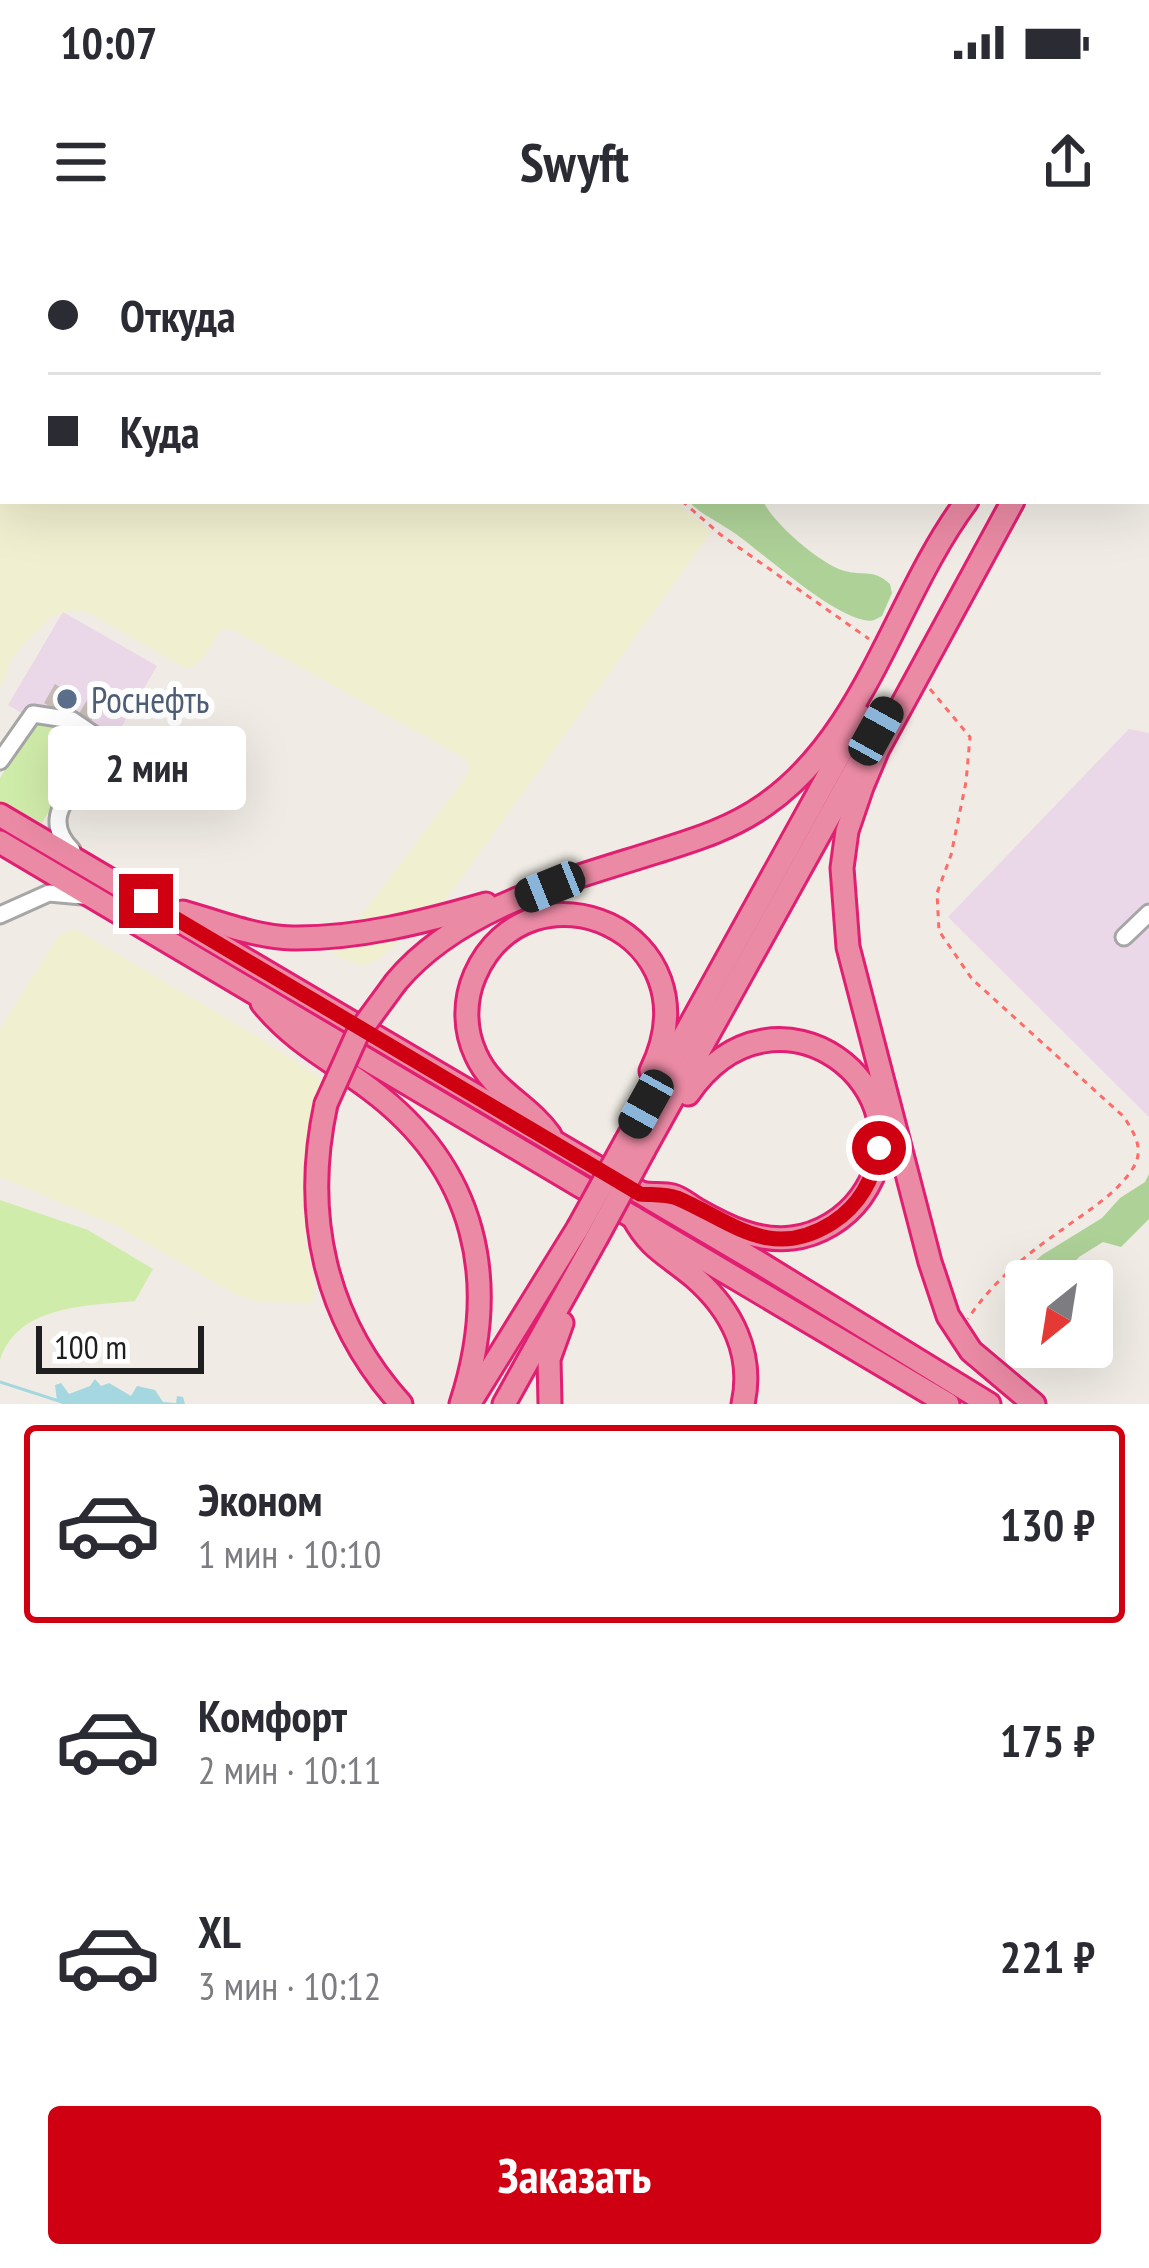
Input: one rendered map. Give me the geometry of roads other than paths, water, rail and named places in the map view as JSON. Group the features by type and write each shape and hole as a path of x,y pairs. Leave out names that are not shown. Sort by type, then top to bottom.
{"highway":[{"path":"401,1404 343,1319 324,1264 315,1186 326,1104 357,1035 395,982 426,952 498,907 735,825 795,782 840,724 965,504"},
{"path":"504,1404 635,1146 888,689 979,504"},
{"path":"888,689 1007,504"},
{"path":"1007,504 878,749 847,831 842,898 848,946 948,1316 971,1351 1034,1404"},
{"path":"0,814 988,1404"},
{"path":"0,842 948,1404"},
{"path":"146,901 250,932 290,938 344,935 486,904 498,907"},
{"path":"558,1145 534,1113 506,1095 485,1073 473,1050 466,1014 474,976 490,950 524,924 559,915 602,920 627,934 649,956 662,986 665,1035 631,1111 635,1146"},
{"path":"254,993 286,1031 395,1109 451,1179 470,1226 482,1294 478,1346 465,1404"},
{"path":"635,1146 668,1126 698,1079 715,1062 748,1044 777,1039 812,1044 841,1060 864,1085 879,1127 876,1164 863,1194 847,1213 809,1234 759,1237 717,1221 673,1196 640,1194"},
{"path":"633,1216 646,1241 698,1280 729,1317 746,1360 743,1404"},
{"path":"465,1404 588,1238"},
{"path":"550,1404 548,1359 586,1275 588,1238"}],"lane":[{"path":"0,760 33,715 72,720 94,735 95,749 56,818 58,837 86,865"},
{"path":"0,915 49,893 99,900"},
{"path":"1124,937 1149,913"}],"water":[{"path":"95,1379 101,1386 109,1383 131,1396 137,1386 155,1390 163,1402 176,1403 177,1396 183,1397 185,1404 57,1401 55,1385 61,1383 69,1394"}],"waterway":[{"path":"0,1382 68,1404"}],"place":[{"name":"Роснефть","path":"67,699"}]}
